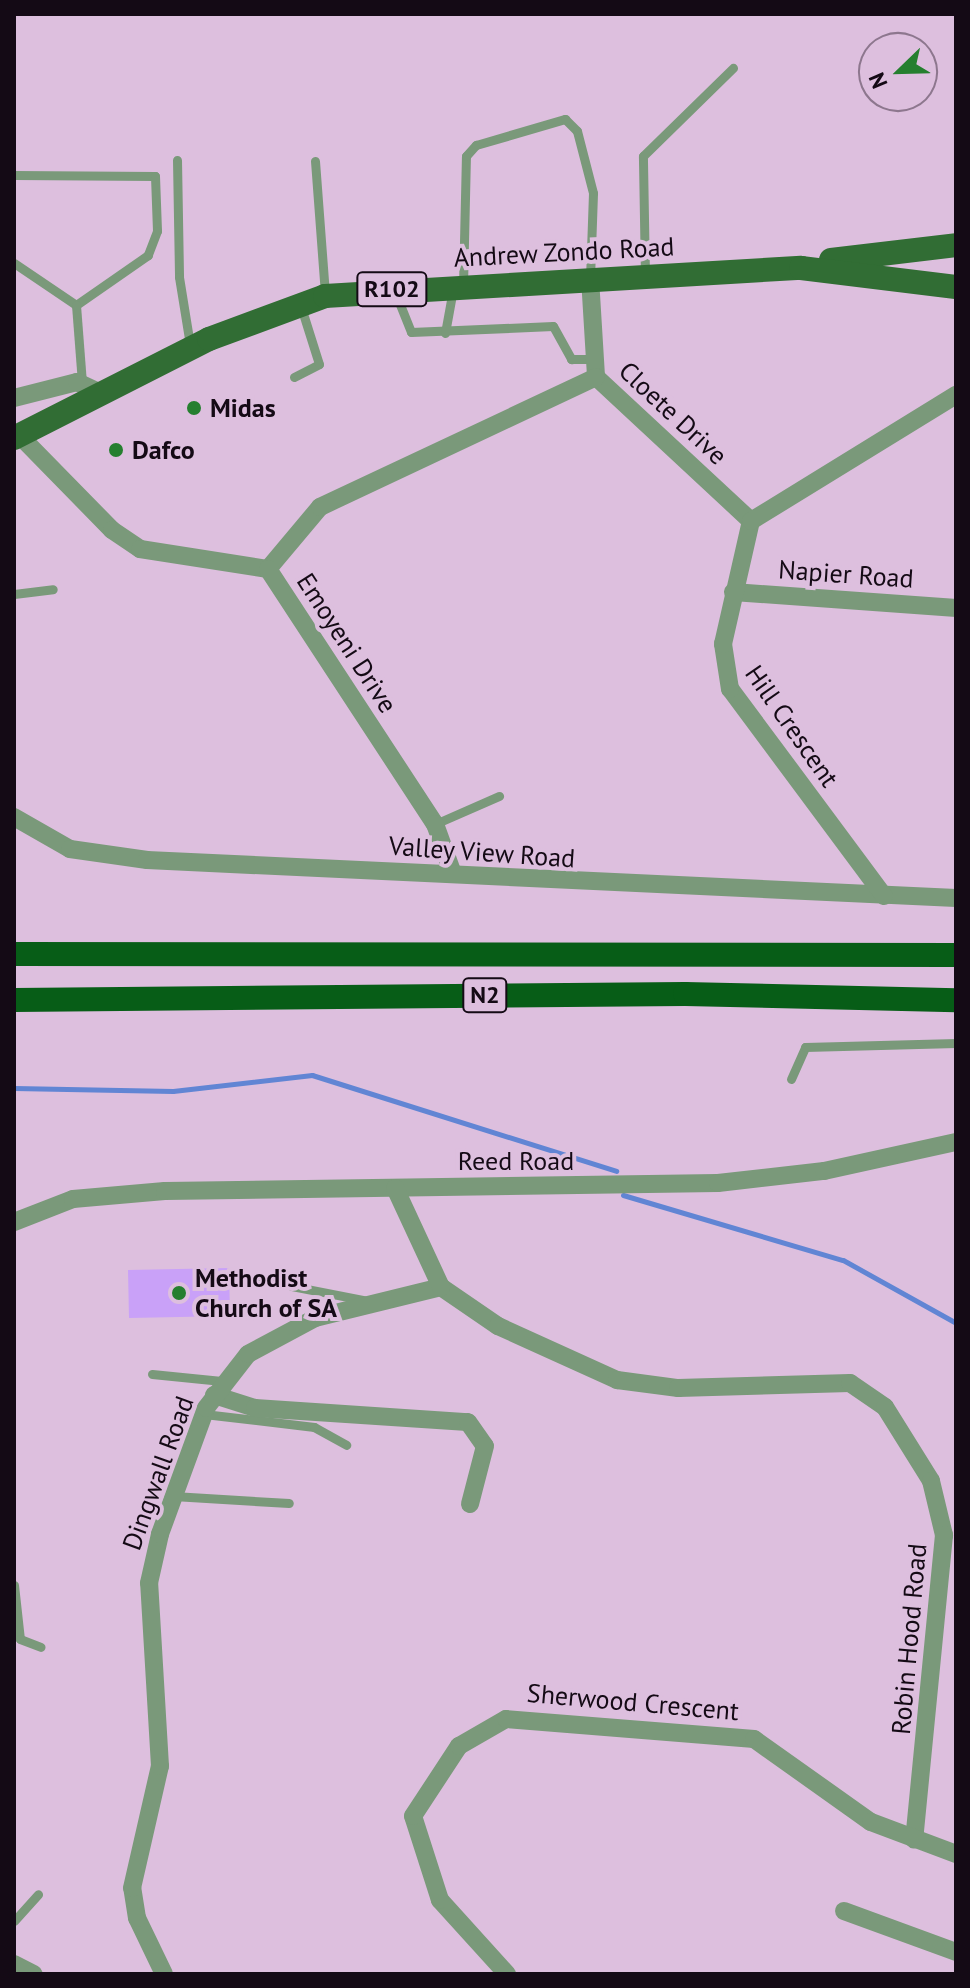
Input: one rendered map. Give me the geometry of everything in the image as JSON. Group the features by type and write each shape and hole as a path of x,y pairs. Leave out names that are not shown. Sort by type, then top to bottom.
{"highway":[{"name":"N2","path":"14,954 956,955"},
{"name":"N2","path":"14,1000 685,994 956,1000"}],"main road":[{"path":"801,268 888,249 956,245"},
{"name":"Andrew Zondo Road","path":"18,438 92,388 325,296 395,289 801,268 892,274 955,289"}],"street":[{"name":"Cloete Drive","path":"590,278 596,368 751,521"},
{"name":"Emoyeni Drive","path":"453,874 435,824 268,569 320,507 596,368"},
{"path":"14,398 92,388"},
{"path":"751,521 956,395"},
{"path":"18,438 112,530 140,549 268,569"},
{"name":"Hill Crescent","path":"751,521 733,592 721,659 725,680 884,896"},
{"name":"Napier Road","path":"733,592 956,608"},
{"name":"Valley View Road","path":"14,817 51,841 103,855 956,898"},
{"name":"Reed Road","path":"14,1222 73,1199 395,1188 718,1183 824,1171 956,1142"},
{"path":"395,1188 441,1287"},
{"name":"Dingwall Road","path":"164,1974 137,1918 132,1888 160,1766 149,1583 173,1496 204,1414 218,1388 264,1343 368,1301 441,1287"},
{"name":"Robin Hood Road","path":"441,1287 498,1326 617,1380 678,1388 838,1382 866,1389 885,1407 931,1481 944,1535 914,1840"},
{"path":"218,1388 255,1408 468,1422 485,1446 470,1504"},
{"name":"Sherwood Crescent","path":"507,1974 440,1900 413,1816 459,1746 506,1719 754,1739 871,1822 956,1854"},
{"path":"844,1911 956,1952"},
{"path":"14,1964 34,1974"}],"lane":[{"path":"645,276 643,156 733,68"},
{"path":"445,333 458,286 466,156 476,145 565,119 577,131 593,193 590,278"},
{"path":"177,160 179,277 191,349"},
{"path":"315,161 325,296"},
{"path":"14,175 155,176 157,231 148,255 76,305"},
{"path":"14,263 76,305 92,388"},
{"path":"395,289 411,332 445,333 553,326 571,359 596,368"},
{"path":"294,377 315,368 320,356 300,304"},
{"path":"14,594 53,589"},
{"path":"435,824 499,796"},
{"path":"791,1079 805,1047 956,1043"},
{"path":"245,1277 368,1301"},
{"path":"152,1374 218,1388"},
{"path":"204,1414 314,1427 346,1445"},
{"path":"173,1496 289,1503"},
{"path":"14,1585 20,1639 41,1647"},
{"path":"14,1921 38,1894"}],"building":[{"name":"Methodist Church of SA","path":"229,1268 230,1316 129,1318 128,1270"}],"waterway":[{"path":"14,1088 173,1091 312,1075 616,1171"},
{"path":"623,1195 843,1260 956,1323"}],"place":[{"name":"Midas","path":"194,408"},
{"name":"Dafco","path":"116,450"},
{"name":"Methodist Church of SA","path":"179,1293"}]}
